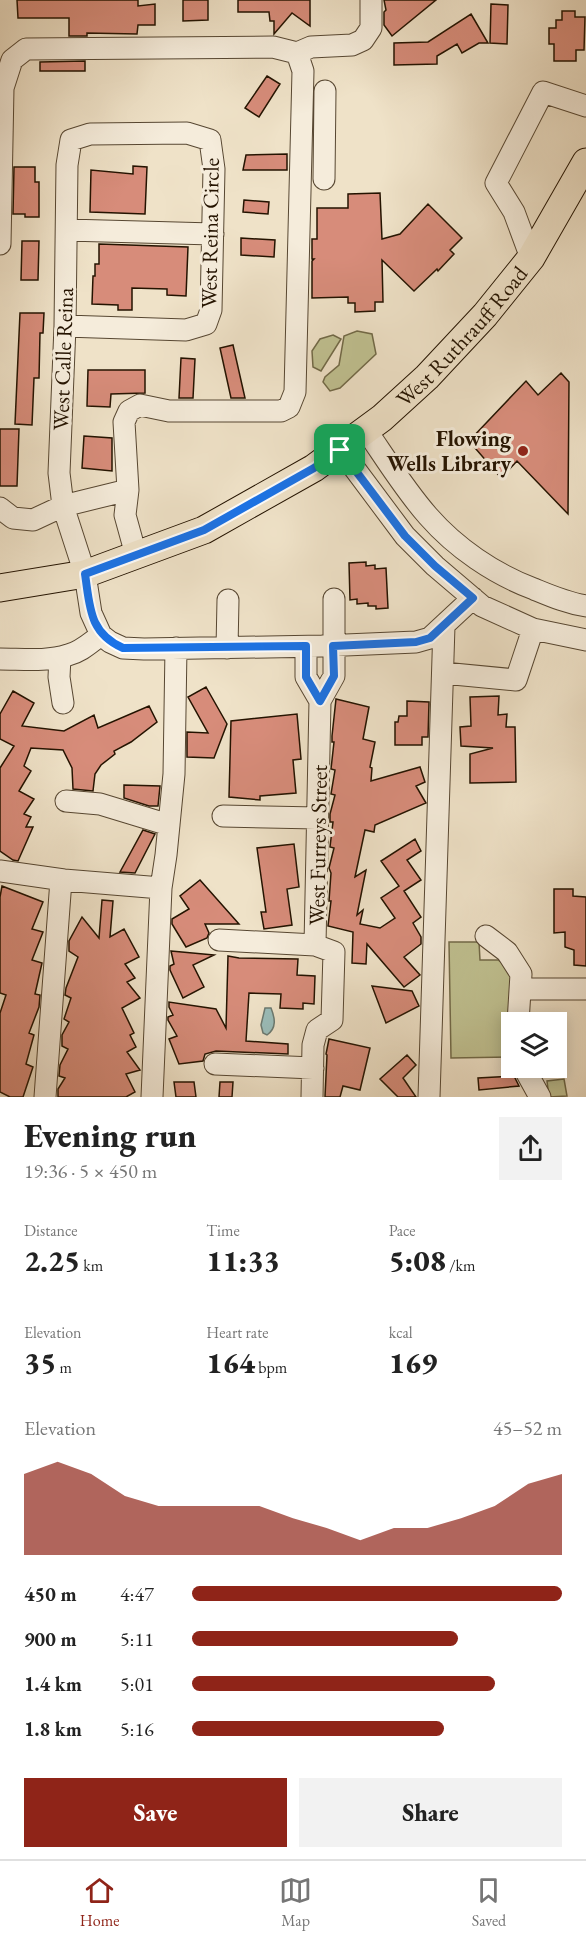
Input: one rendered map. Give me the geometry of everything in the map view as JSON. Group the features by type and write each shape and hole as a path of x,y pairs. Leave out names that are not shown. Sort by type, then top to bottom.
{"main road":[{"name":"West Ruthrauff Road","path":"0,588 85,574 204,530 314,468 340,450 382,418 426,377 485,315 531,258 586,162"}],"street":[{"path":"0,244 3,88 12,60 26,49 273,47 297,53 311,47 352,45 363,40 371,28 371,0"},
{"path":"136,555 125,515 128,490 124,422 129,411 140,405 169,411 281,411 289,407 295,392 303,71 297,53"},
{"path":"324,180 325,91"},
{"path":"531,258 514,212 496,183 543,92 586,106"},
{"name":"West Reina Circle","path":"65,326 186,330 206,324 211,310 214,169 210,140 187,133 90,134 71,140"},
{"name":"West Calle Reina","path":"71,140 67,165 65,326 59,473 63,506 85,574 91,613 101,634"},
{"path":"67,230 213,234"},
{"path":"366,430 428,516 452,541 475,558 519,584 571,604 586,606"},
{"path":"340,450 405,536 435,566 482,606 533,629 586,640"},
{"path":"2,516 33,520 63,506 128,490"},
{"path":"0,659 69,655 84,648 101,634 110,642 123,648 333,646 416,642 430,638 473,598"},
{"path":"227,648 228,600"},
{"path":"320,701 334,676 334,600"},
{"path":"429,1097 444,626"},
{"path":"443,673 516,680 533,629"},
{"name":"West Furreys Street","path":"306,646 306,677 320,701 315,945 334,952 332,1020 317,1030 313,1045 312,1097"},
{"path":"152,1097 161,888 174,774 173,713 176,648"},
{"path":"60,657 59,677 63,703"},
{"path":"66,801 100,804 169,825"},
{"path":"223,816 317,818"},
{"path":"0,871 61,880 161,888"},
{"path":"45,1097 61,880"},
{"path":"486,936 507,952 521,974 519,1012"},
{"path":"219,940 315,945"},
{"path":"520,989 586,989"},
{"path":"215,1064 313,1068"},
{"path":"530,1078 540,1097"}],"green space":[{"path":"357,331 372,334 376,354 340,388 330,391 323,382 325,377 339,365 344,336"},
{"path":"333,335 341,339 321,371 313,367 312,351 320,339"},
{"path":"449,942 479,942 480,960 498,960 514,971 513,1012 501,1012 501,1057 451,1058"},
{"path":"564,1079 567,1096 549,1097 547,1081"}],"water":[{"path":"265,1008 271,1008 274,1019 274,1026 267,1035 263,1033 261,1025"}],"building":[{"path":"17,0 138,0 138,6 155,4 155,25 138,25 137,34 87,33 87,36 69,36 69,18 18,18"},
{"path":"183,0 208,0 208,20 183,21"},
{"path":"238,0 310,0 310,26 292,13 274,34 274,21 270,21 269,12 238,12"},
{"path":"384,0 436,0 392,36 384,25 386,10"},
{"path":"491,4 508,5 507,44 490,43"},
{"path":"562,11 575,11 575,17 585,17 584,50 576,50 576,61 554,61 554,44 549,44 549,28 556,28 556,20 562,20"},
{"path":"471,14 488,43 479,43 462,53 457,44 437,56 437,64 394,65 394,43 428,42"},
{"path":"85,61 85,71 40,71 40,62"},
{"path":"267,76 280,84 259,117 245,108"},
{"path":"287,154 287,170 243,170 246,155"},
{"path":"133,166 147,167 145,214 90,212 91,170 133,174"},
{"path":"14,167 35,167 35,182 39,182 39,217 13,214"},
{"path":"380,193 382,239 400,234 428,204 462,238 450,250 454,254 414,291 382,260 383,302 375,302 375,311 355,312 355,303 348,303 348,297 312,298 312,261 314,259 312,259 312,239 317,239 317,208 348,208 348,194"},
{"path":"244,200 269,202 268,214 243,212"},
{"path":"241,238 275,240 274,257 241,255"},
{"path":"22,241 39,241 38,280 21,280"},
{"path":"99,244 188,247 186,296 167,295 167,289 132,288 132,310 118,310 118,305 92,304 95,264 99,264"},
{"path":"20,313 44,313 43,333 40,333 39,378 34,378 32,425 15,424"},
{"path":"233,345 245,398 231,398 220,348"},
{"path":"181,358 195,359 193,398 179,398"},
{"path":"88,370 145,370 145,393 111,394 110,407 87,406"},
{"name":"Flowing Wells Library","path":"561,373 569,382 568,514 517,461 501,478 469,441 526,381 538,395"},
{"path":"0,429 19,429 17,486 0,486"},
{"path":"84,436 112,438 112,471 82,468"},
{"path":"366,562 366,566 375,565 375,569 386,568 388,608 376,609 376,606 368,606 368,603 357,604 357,599 350,600 349,563"},
{"path":"206,687 227,724 214,758 187,757 187,732 208,733 188,697"},
{"path":"13,691 34,703 22,726 64,731 94,715 98,728 149,706 157,722 131,742 114,751 115,754 101,765 95,774 93,791 73,789 72,768 63,750 31,748 24,766 31,771 19,791 34,799 24,814 31,817 26,827 33,827 18,861 0,851 0,768 14,746 0,739 0,714"},
{"path":"499,696 498,715 507,714 506,727 515,727 516,782 470,783 470,754 493,748 461,746 460,727 471,726 470,697"},
{"path":"336,699 369,707 363,739 375,742 370,767 372,768 371,781 420,767 425,782 416,786 426,803 375,825 374,832 365,830 355,877 366,870 357,915 363,910 360,924 380,928 395,918 381,898 399,886 381,861 415,839 421,851 407,860 421,880 404,891 421,917 413,923 421,937 421,944 404,957 420,975 404,987 367,944 366,964 352,963 353,932 328,926 331,901 329,901 331,873 329,868 334,848 330,847 333,822 330,822 330,814 335,795 331,794 335,770 331,769"},
{"path":"407,701 429,702 428,737 422,737 422,745 395,745 395,722 398,722 399,716 407,716"},
{"path":"297,714 301,759 293,760 296,793 260,796 260,800 229,797 231,721"},
{"path":"124,785 160,786 158,806 149,806 124,798"},
{"path":"143,830 155,834 135,873 120,872"},
{"path":"294,844 299,887 287,889 292,925 264,929 261,912 266,912 257,848"},
{"path":"200,880 239,924 205,924 209,933 207,938 186,947 172,924 172,919 189,909 180,896"},
{"path":"2,886 43,902 32,929 43,932 32,960 42,963 35,994 40,995 39,1007 29,1033 34,1035 26,1064 33,1067 23,1097 10,1097 0,1092 0,1013 6,995 0,993"},
{"path":"554,889 573,889 573,896 586,897 586,966 574,965 574,950 565,947 565,932 554,933"},
{"path":"102,900 113,901 110,937 124,929 139,957 125,964 135,978 127,982 140,998 122,1008 134,1033 130,1035 136,1047 127,1052 140,1070 126,1074 135,1092 126,1097 58,1097 58,1089 65,1078 59,1076 60,1065 68,1049 62,1046 62,1035 69,1022 64,1019 71,998 65,995 66,988 78,957 69,951 69,941 82,917 99,938"},
{"path":"171,951 214,955 193,965 204,987 183,998 170,970 170,966 174,964"},
{"path":"228,956 298,959 297,975 315,976 314,1004 303,1003 303,1009 280,1008 281,994 249,993 246,1041 288,1044 288,1054 216,1051 205,1054 203,1061 179,1064 169,1039 177,1036 168,1020 168,1017 173,1015 169,1002 216,1009 226,1028"},
{"path":"372,986 412,991 419,1006 386,1023"},
{"path":"329,1039 370,1048 360,1090 343,1086 340,1097 325,1097 326,1054"},
{"path":"407,1055 416,1065 403,1078 416,1097 398,1097 380,1079"},
{"path":"478,1078 515,1078 519,1086 479,1090"},
{"path":"174,1082 194,1082 196,1097 176,1097"},
{"path":"220,1082 233,1082 232,1097 219,1097"}],"place":[{"name":"Flowing Wells Library","path":"523,451"}],"route":[{"path":"340,450 405,536 435,566 473,598 430,638 416,642 333,646 334,676 320,701 306,677 306,646 123,648 110,642 101,634 91,613 85,574 204,530 314,468 340,450"}]}
